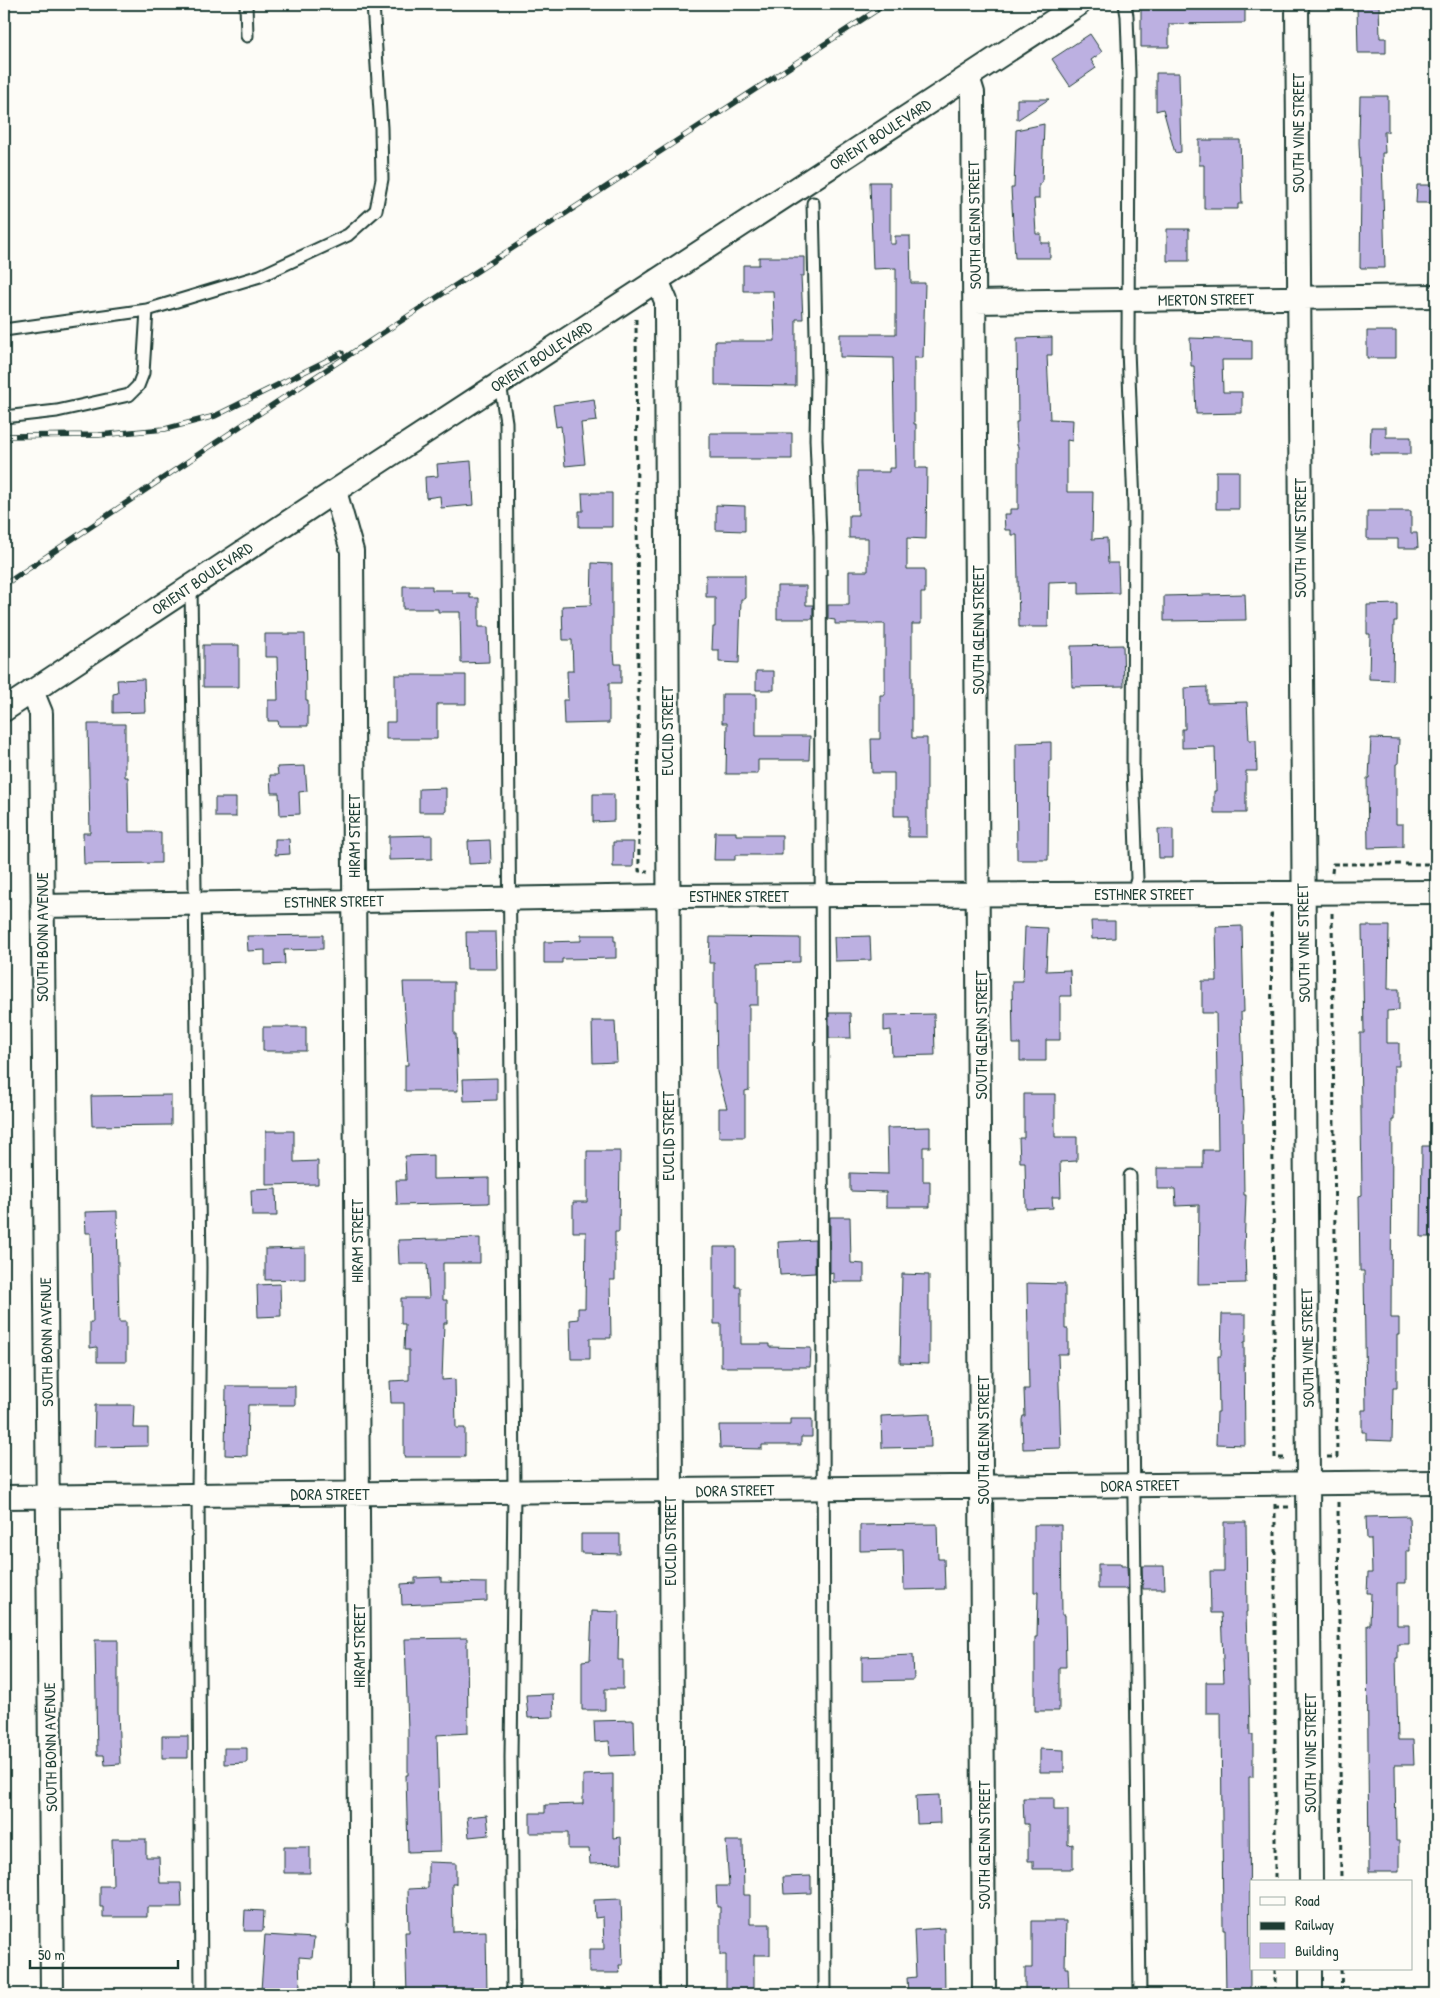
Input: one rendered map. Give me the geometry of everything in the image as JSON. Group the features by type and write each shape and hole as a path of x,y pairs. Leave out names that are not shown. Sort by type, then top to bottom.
{"street":[{"name":"ORIENT BOULEVARD","path":"4,710 1079,4"},
{"name":"SOUTH VINE STREET","path":"1297,4 1302,893 1311,1880"},
{"name":"SOUTH GLENN STREET","path":"968,77 973,93 980,894 984,1488 984,1994"},
{"name":"EUCLID STREET","path":"657,280 666,301 673,1994"},
{"name":"MERTON STREET","path":"975,302 1436,296"},
{"name":"HIRAM STREET","path":"335,491 352,551 360,1994"},
{"name":"SOUTH BONN AVENUE","path":"32,691 40,713 52,1994"},
{"name":"ESTHNER STREET","path":"42,906 667,896 1436,892"},
{"name":"DORA STREET","path":"4,1497 824,1490 1436,1482"},
{"path":"1311,1970 1311,1994"}],"lane":[{"path":"246,4 247,36"},
{"path":"4,330 147,310 260,276 348,235 376,210 382,179 381,128 373,4"},
{"path":"1125,4 1129,73 1128,349 1134,506 1135,596 1133,766 1136,878 1133,894"},
{"path":"813,203 818,378 816,439 820,536 819,645 822,825 820,895 825,1994"},
{"path":"4,417 57,410 129,395 138,386 143,373 147,310"},
{"path":"500,383 506,422 514,1492 511,1758 513,1994"},
{"path":"191,586 200,1267 198,1495 201,1994"},
{"path":"1130,1176 1140,1994"}],"path":[{"path":"636,313 639,871"},
{"path":"1337,1457 1341,1880"},
{"path":"1275,1458 1275,1880"},
{"path":"1275,1970 1275,1994"},
{"path":"1341,1970 1342,1994"}],"building":[{"path":"1141,6 1157,6 1157,8 1245,8 1245,23 1169,24 1169,47 1141,47"},
{"path":"1357,6 1379,6 1380,38 1386,38 1386,53 1358,53"},
{"path":"1090,34 1102,52 1091,60 1096,68 1070,86 1052,59"},
{"path":"1156,73 1179,73 1181,152 1175,153 1163,109 1156,111"},
{"path":"1360,96 1388,96 1388,132 1384,132 1385,153 1382,153 1385,268 1360,268"},
{"path":"1017,99 1049,99 1017,120"},
{"path":"1044,124 1042,182 1039,184 1039,199 1034,199 1036,234 1041,234 1041,243 1050,243 1050,258 1015,258 1011,188 1014,188 1016,130"},
{"path":"1199,140 1240,140 1242,204 1238,204 1238,209 1204,209 1204,165 1199,165"},
{"path":"870,182 890,182 890,244 895,244 895,236 910,236 911,283 925,283 923,358 914,358 914,424 916,424 916,468 927,468 926,539 907,538 907,569 925,569 925,593 921,593 921,624 912,624 912,738 927,738 927,837 908,837 908,816 894,816 894,773 872,773 871,739 880,739 880,695 885,695 885,624 835,624 835,620 828,619 828,605 849,605 849,571 868,571 868,538 849,538 849,515 858,515 857,472 889,472 889,468 895,468 893,358 840,357 840,334 896,334 896,268 873,269"},
{"path":"1417,185 1436,185 1436,203 1416,203"},
{"path":"1167,229 1189,229 1189,261 1167,261"},
{"path":"759,257 804,257 804,276 801,276 803,319 796,319 796,386 715,385 715,341 775,341 773,291 743,291 743,265 759,265"},
{"path":"1367,331 1396,331 1396,358 1367,358"},
{"path":"1052,337 1052,355 1047,355 1050,419 1073,420 1072,441 1067,440 1067,492 1093,492 1092,539 1107,538 1108,563 1118,563 1119,593 1079,594 1079,581 1049,582 1048,627 1019,627 1017,535 1011,535 1011,530 1005,530 1004,514 1010,514 1010,509 1018,509 1017,338"},
{"path":"1190,338 1252,340 1252,360 1222,360 1223,392 1242,392 1242,413 1196,414 1194,366 1191,366"},
{"path":"594,399 597,421 581,423 585,464 565,466 561,426 556,427 553,405"},
{"path":"1371,427 1386,427 1386,437 1411,437 1411,454 1370,454"},
{"path":"710,433 792,433 792,459 710,459"},
{"path":"471,461 474,505 441,508 440,496 426,498 425,477 438,476 437,464"},
{"path":"1216,471 1239,471 1239,509 1216,509"},
{"path":"582,493 612,493 612,527 579,527 579,511 583,511"},
{"path":"716,505 745,506 745,531 716,530"},
{"path":"1367,511 1411,511 1411,533 1417,533 1418,548 1398,548 1398,539 1367,539"},
{"path":"592,563 612,564 612,652 614,652 615,664 621,664 621,683 609,683 609,723 564,724 563,700 568,700 567,671 573,671 572,640 563,640 562,606 591,605"},
{"path":"706,575 745,575 745,599 741,599 739,663 719,662 719,650 712,650 713,627 715,627 715,597 706,597"},
{"path":"403,586 432,586 432,590 452,590 452,593 470,593 470,598 479,598 479,627 488,627 489,662 461,663 460,612 438,612 438,609 403,609"},
{"path":"777,586 806,586 806,605 813,605 813,619 777,619"},
{"path":"1245,594 1246,620 1164,621 1164,596"},
{"path":"1397,604 1397,621 1394,621 1393,680 1369,679 1370,634 1367,634 1367,605"},
{"path":"265,634 305,634 308,726 279,726 278,721 268,721 268,700 278,700 277,657 265,657"},
{"path":"203,645 239,645 239,687 203,687"},
{"path":"1123,645 1124,686 1072,687 1071,646"},
{"path":"756,671 774,671 774,690 756,690"},
{"path":"395,675 466,675 466,704 437,704 437,739 386,739 386,722 395,722"},
{"path":"144,679 145,712 113,713 113,694 118,693 117,680"},
{"path":"1207,687 1207,703 1247,702 1249,740 1256,740 1257,771 1246,771 1246,813 1214,813 1214,791 1216,791 1215,747 1182,748 1182,729 1185,729 1184,688"},
{"path":"722,694 756,694 756,736 810,736 809,760 758,760 758,774 726,774 727,723 722,723"},
{"path":"88,724 125,724 125,777 128,777 129,832 161,832 161,863 84,864 83,833 90,833"},
{"path":"1371,738 1399,739 1398,764 1396,764 1396,824 1403,824 1403,847 1368,848 1367,778 1369,778"},
{"path":"1051,742 1051,761 1049,761 1048,860 1017,860 1016,743"},
{"path":"305,766 307,791 299,792 300,814 280,815 279,793 271,793 270,775 278,775 277,767"},
{"path":"446,788 446,812 419,812 419,789"},
{"path":"593,794 614,794 614,821 593,822"},
{"path":"215,798 236,798 236,817 215,817"},
{"path":"1158,829 1173,829 1173,858 1159,858"},
{"path":"715,832 736,832 736,835 782,835 782,855 735,855 735,860 714,860"},
{"path":"432,835 432,859 389,860 389,836"},
{"path":"275,839 289,839 290,854 275,855"},
{"path":"490,840 491,863 469,864 468,841"},
{"path":"613,842 634,842 633,867 613,867"},
{"path":"1091,921 1115,921 1115,938 1092,939"},
{"path":"1242,926 1244,1012 1241,1012 1244,1195 1246,1195 1244,1250 1246,1283 1198,1284 1199,1205 1176,1206 1175,1189 1157,1189 1157,1168 1203,1168 1203,1150 1218,1150 1216,1013 1202,1013 1202,981 1217,981 1216,927"},
{"path":"1362,926 1389,926 1388,989 1399,989 1399,1010 1387,1011 1387,1043 1399,1043 1399,1066 1394,1066 1394,1120 1392,1120 1391,1318 1399,1318 1399,1335 1397,1335 1397,1388 1393,1388 1392,1441 1366,1440 1366,1432 1362,1432 1362,1410 1366,1410 1364,1271 1360,1271 1359,1196 1362,1195 1360,1033 1364,1033"},
{"path":"1025,927 1048,928 1046,971 1070,970 1071,996 1060,996 1060,1040 1046,1040 1046,1061 1020,1061 1020,1044 1013,1044 1012,981 1023,981"},
{"path":"466,932 496,932 497,969 467,969"},
{"path":"323,935 323,949 284,950 285,964 265,965 265,950 248,951 247,936"},
{"path":"581,935 614,935 616,958 562,959 562,963 544,963 544,942 581,941"},
{"path":"870,936 871,960 835,961 834,937"},
{"path":"710,937 800,938 800,962 758,963 758,1005 749,1005 749,1090 745,1091 745,1137 719,1137 719,1108 727,1108 717,1072 714,963 709,963"},
{"path":"403,982 454,982 454,1034 456,1034 458,1091 405,1091 405,1065 408,1065"},
{"path":"829,1013 850,1013 851,1038 829,1038"},
{"path":"934,1014 935,1055 892,1056 891,1030 884,1031 884,1015"},
{"path":"592,1021 615,1021 617,1062 593,1063"},
{"path":"263,1027 306,1027 306,1051 263,1051"},
{"path":"497,1078 497,1100 464,1101 463,1079"},
{"path":"1024,1094 1055,1094 1055,1137 1077,1137 1077,1161 1060,1162 1061,1197 1052,1197 1053,1208 1026,1209 1025,1162 1020,1162 1019,1138 1024,1138"},
{"path":"171,1095 171,1125 92,1126 91,1096"},
{"path":"930,1127 930,1147 923,1147 923,1181 930,1181 930,1207 886,1207 886,1192 850,1191 850,1173 888,1174 887,1128"},
{"path":"266,1131 294,1131 294,1162 318,1161 318,1184 266,1185"},
{"path":"1422,1146 1436,1146 1436,1237 1421,1237"},
{"path":"587,1151 620,1151 619,1232 615,1232 615,1280 610,1280 611,1338 590,1338 590,1359 571,1359 570,1320 578,1319 578,1308 585,1308 586,1232 573,1232 573,1202 587,1202"},
{"path":"433,1155 433,1179 489,1178 489,1203 397,1205 396,1180 406,1180 405,1156"},
{"path":"276,1189 277,1216 252,1216 251,1190"},
{"path":"117,1211 119,1322 126,1322 126,1362 97,1362 97,1347 90,1348 90,1322 93,1322 91,1233 86,1233 85,1212"},
{"path":"830,1217 850,1217 851,1263 864,1264 864,1282 833,1282 833,1272 830,1273"},
{"path":"480,1238 480,1263 443,1263 443,1300 447,1300 447,1323 444,1323 442,1380 455,1379 456,1428 465,1428 465,1457 404,1457 404,1403 391,1403 390,1381 409,1380 409,1350 404,1350 405,1324 401,1324 401,1298 429,1298 427,1264 399,1264 398,1240"},
{"path":"815,1240 815,1273 780,1275 778,1242"},
{"path":"714,1247 736,1247 736,1287 741,1287 741,1344 769,1344 769,1347 811,1348 810,1367 721,1367 721,1324 714,1324"},
{"path":"305,1248 305,1279 265,1280 265,1249"},
{"path":"902,1274 929,1275 929,1364 900,1363"},
{"path":"1027,1283 1065,1284 1065,1329 1068,1329 1068,1354 1058,1354 1061,1448 1023,1449 1024,1389 1029,1389"},
{"path":"280,1284 281,1316 258,1317 257,1285"},
{"path":"1222,1314 1246,1314 1246,1342 1244,1342 1245,1445 1216,1444 1217,1412 1219,1412 1218,1356 1221,1356"},
{"path":"226,1386 295,1386 295,1405 248,1405 247,1456 225,1455"},
{"path":"95,1405 134,1405 133,1428 148,1428 148,1446 94,1447"},
{"path":"930,1414 931,1447 882,1448 881,1416"},
{"path":"790,1419 812,1419 812,1437 801,1437 801,1445 762,1445 762,1449 720,1448 719,1425 790,1425"},
{"path":"1409,1516 1410,1551 1406,1551 1406,1583 1397,1583 1397,1625 1409,1625 1409,1644 1398,1644 1398,1658 1396,1658 1398,1740 1413,1740 1414,1765 1395,1765 1396,1841 1399,1841 1399,1872 1369,1872 1367,1625 1370,1625 1371,1593 1367,1593 1368,1573 1372,1573 1371,1539 1367,1539 1366,1517"},
{"path":"1224,1522 1246,1522 1248,1681 1250,1735 1253,1735 1253,1777 1249,1777 1250,1993 1226,1993 1225,1930 1223,1930 1221,1713 1206,1713 1206,1682 1224,1682 1221,1613 1211,1613 1210,1571 1224,1571"},
{"path":"937,1524 938,1559 944,1559 945,1589 904,1590 903,1550 860,1551 860,1525"},
{"path":"1034,1525 1061,1525 1062,1615 1065,1615 1066,1667 1059,1667 1059,1711 1035,1711 1035,1637 1037,1637 1038,1592 1034,1592"},
{"path":"581,1534 620,1534 620,1554 581,1553"},
{"path":"1098,1564 1121,1564 1121,1566 1127,1566 1128,1589 1098,1589"},
{"path":"1142,1566 1164,1566 1165,1589 1143,1589"},
{"path":"441,1577 441,1582 487,1583 487,1601 402,1605 401,1584 415,1583 415,1578"},
{"path":"592,1611 619,1612 618,1660 623,1660 623,1689 605,1689 605,1710 582,1710 582,1661 590,1660"},
{"path":"467,1638 468,1733 437,1735 440,1851 408,1852 406,1775 408,1775 408,1730 405,1639"},
{"path":"95,1640 118,1640 120,1764 105,1765 104,1755 97,1755"},
{"path":"913,1655 914,1680 862,1681 862,1657"},
{"path":"553,1694 554,1717 528,1718 526,1695"},
{"path":"634,1720 635,1755 610,1756 609,1741 595,1742 594,1721"},
{"path":"162,1736 188,1736 188,1758 162,1758"},
{"path":"224,1748 247,1748 247,1763 224,1764"},
{"path":"1040,1749 1064,1750 1064,1772 1040,1772"},
{"path":"613,1774 613,1838 621,1837 622,1863 590,1864 589,1849 568,1849 568,1833 530,1833 530,1813 545,1813 545,1805 583,1804 583,1775"},
{"path":"939,1795 940,1823 917,1824 916,1796"},
{"path":"1023,1798 1054,1798 1054,1810 1068,1810 1068,1845 1073,1844 1073,1869 1033,1869 1033,1861 1028,1861 1028,1824 1024,1824"},
{"path":"487,1815 489,1835 469,1837 467,1817"},
{"path":"112,1839 146,1839 146,1857 159,1857 160,1883 181,1883 182,1907 147,1907 147,1917 103,1917 103,1907 100,1907 100,1886 113,1886"},
{"path":"726,1841 743,1841 744,1895 750,1895 750,1924 770,1924 770,1955 754,1955 754,1994 726,1994 726,1955 720,1955 720,1907 717,1907 716,1886 729,1886"},
{"path":"284,1847 310,1847 310,1873 284,1873"},
{"path":"428,1862 456,1863 456,1884 452,1884 453,1932 486,1931 487,1994 407,1994 405,1932 409,1932 408,1889 428,1888"},
{"path":"811,1876 811,1893 784,1894 783,1877"},
{"path":"621,1899 623,1965 619,1965 620,1973 589,1973 589,1949 604,1949 603,1917 595,1918 594,1900"},
{"path":"245,1910 264,1911 263,1931 244,1931"},
{"path":"1032,1921 1066,1921 1065,1968 1068,1968 1069,1993 1025,1993 1025,1968 1032,1968"},
{"path":"944,1928 945,1994 908,1994 907,1978 916,1977 914,1930"},
{"path":"265,1935 314,1938 312,1958 299,1957 300,1989 261,1990"}],"railway":[{"path":"4,585 257,415 886,4"},
{"path":"4,436 99,435 165,429 215,416 342,353"}]}
